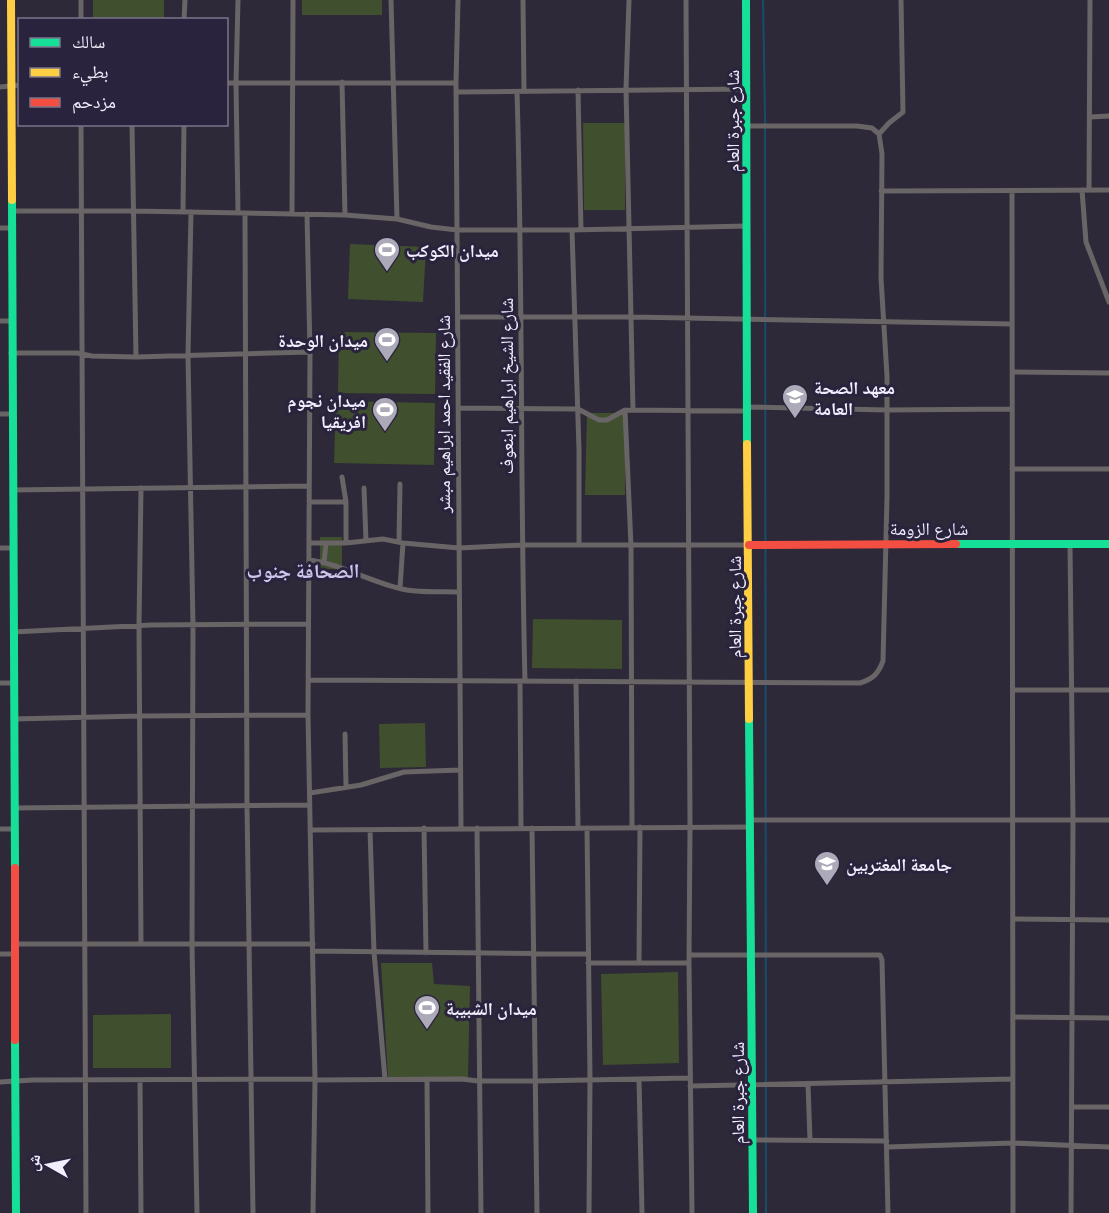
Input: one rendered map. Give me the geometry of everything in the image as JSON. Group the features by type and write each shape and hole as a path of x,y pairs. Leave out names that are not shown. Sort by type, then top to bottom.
{"street":[{"path":"11,0 16,85 11,228 16,1213"},
{"path":"81,0 81,18"},
{"path":"184,18 185,0"},
{"path":"238,0 236,83 238,213"},
{"path":"292,214 293,0"},
{"path":"391,0 397,219"},
{"name":"شارع الفقيد احمد ابراهيم مبشر","path":"458,0 456,83 461,828"},
{"path":"523,0 524,91"},
{"path":"629,0 626,89 633,410"},
{"path":"686,0 690,827 688,963 692,1213"},
{"name":"شارع جبرة العام","path":"746,0 753,1213"},
{"path":"879,135 903,112 901,0"},
{"path":"1090,0 1090,117 1085,190 1086,242 1109,302"},
{"path":"342,82 345,215"},
{"path":"228,83 456,83"},
{"path":"0,87 16,85"},
{"path":"457,92 747,89"},
{"path":"578,90 581,230"},
{"name":"شارع الشيخ ابراهيم ابنعوف","path":"517,92 521,231 521,828"},
{"path":"1090,117 1109,116"},
{"path":"81,126 86,1213"},
{"path":"132,126 136,357"},
{"path":"183,212 184,126"},
{"path":"308,680 860,683 870,680 879,672 883,661 887,376 880,249 882,154 879,135 877,130 857,126 746,126"},
{"path":"881,191 1109,190"},
{"path":"1012,191 1013,1213"},
{"path":"12,211 345,215 397,219 457,230 521,231 747,226"},
{"path":"191,212 188,355 193,625 192,945 197,1213"},
{"path":"245,213 247,806 253,1213"},
{"path":"307,214 310,352 308,715 315,1079 313,1213"},
{"path":"0,228 11,228"},
{"path":"572,230 578,409 579,545"},
{"path":"458,317 632,317 1012,324"},
{"path":"0,321 11,321"},
{"path":"11,353 136,357 247,352 310,352"},
{"path":"1012,372 1109,373"},
{"path":"458,408 578,409 599,420 608,420 625,410 1012,409"},
{"path":"625,410 631,546 632,827"},
{"path":"0,414 12,414"},
{"path":"1012,469 1109,469"},
{"path":"342,477 346,502 346,543"},
{"path":"400,484 400,588"},
{"path":"12,490 309,486"},
{"path":"141,488 139,626 141,944"},
{"path":"364,488 366,540"},
{"path":"309,502 346,502"},
{"path":"309,543 346,543 383,539 401,543 459,548 521,545 749,545"},
{"path":"324,562 326,544"},
{"path":"1070,544 1073,820 1071,1213"},
{"name":"شارع الزومة","path":"749,545 1109,544"},
{"path":"0,549 13,548"},
{"path":"309,560 324,562 400,588 459,592"},
{"path":"13,632 248,623 308,624"},
{"path":"576,681 578,828"},
{"path":"0,683 12,683"},
{"path":"1012,690 1109,690"},
{"path":"14,719 308,715"},
{"path":"345,734 346,787"},
{"path":"310,794 365,784 404,772 460,770"},
{"path":"14,808 309,805"},
{"path":"311,830 1109,820"},
{"path":"639,963 640,827"},
{"path":"424,828 426,952"},
{"path":"477,828 481,1213"},
{"path":"532,828 537,1213"},
{"path":"587,828 589,1213"},
{"path":"0,829 15,830"},
{"path":"370,830 374,952 385,1079"},
{"path":"1012,919 1109,920"},
{"path":"16,944 250,945 374,952 588,954"},
{"path":"0,954 16,954"},
{"path":"689,955 880,955 886,1082 888,1213"},
{"path":"588,963 688,963"},
{"path":"1013,1017 1109,1018"},
{"path":"0,1082 195,1079 535,1081 689,1078"},
{"path":"427,1079 428,1213"},
{"path":"639,1079 642,1213"},
{"path":"690,1086 1013,1079"},
{"path":"140,1080 141,1213"},
{"path":"808,1084 810,1140"},
{"path":"1072,1107 1109,1107"},
{"path":"753,1140 887,1144 1013,1143 1109,1147"}],"green space":[{"path":"93,0 164,0 164,18 93,18"},
{"path":"302,0 382,0 382,15 302,15"},
{"path":"583,123 625,123 625,210 584,210"},
{"name":"ميدان الكوكب","path":"350,244 426,247 423,302 348,299"},
{"name":"ميدان الوحدة","path":"339,332 436,333 435,394 338,393"},
{"name":"ميدان نجوم افريقيا","path":"336,401 435,403 434,465 334,463"},
{"path":"587,413 625,413 625,495 585,495"},
{"path":"320,537 342,537 342,569 320,569"},
{"path":"533,619 622,620 622,669 532,668"},
{"path":"425,723 426,767 380,768 379,724"},
{"name":"ميدان الشبيبة","path":"381,963 432,963 434,984 470,986 468,1077 388,1077"},
{"path":"678,972 679,1063 603,1065 601,974"},
{"path":"171,1014 171,1068 93,1068 93,1015"}],"waterway":[{"path":"763,0 766,1213"}],"traffic: fast":[{"path":"746,0 747,444"},
{"path":"12,200 15,868"},
{"path":"956,544 1109,544"},
{"path":"749,719 753,1213"},
{"path":"15,1040 16,1213"}],"traffic: slow":[{"path":"11,0 12,200"},
{"path":"747,444 749,719"}],"traffic: jam":[{"path":"749,545 956,544"},
{"path":"15,868 15,1040"}],"place":[{"name":"ميدان الكوكب","path":"387,273"},
{"name":"ميدان الوحدة","path":"387,363"},
{"name":"معهد الصحة العامة","path":"795,420"},
{"name":"ميدان نجوم افريقيا","path":"385,433"},
{"name":"جامعة المغتربين","path":"827,887"},
{"name":"ميدان الشبيبة","path":"427,1031"}],"district":[{"name":"الصحافة جنوب","path":"303,570"}]}
